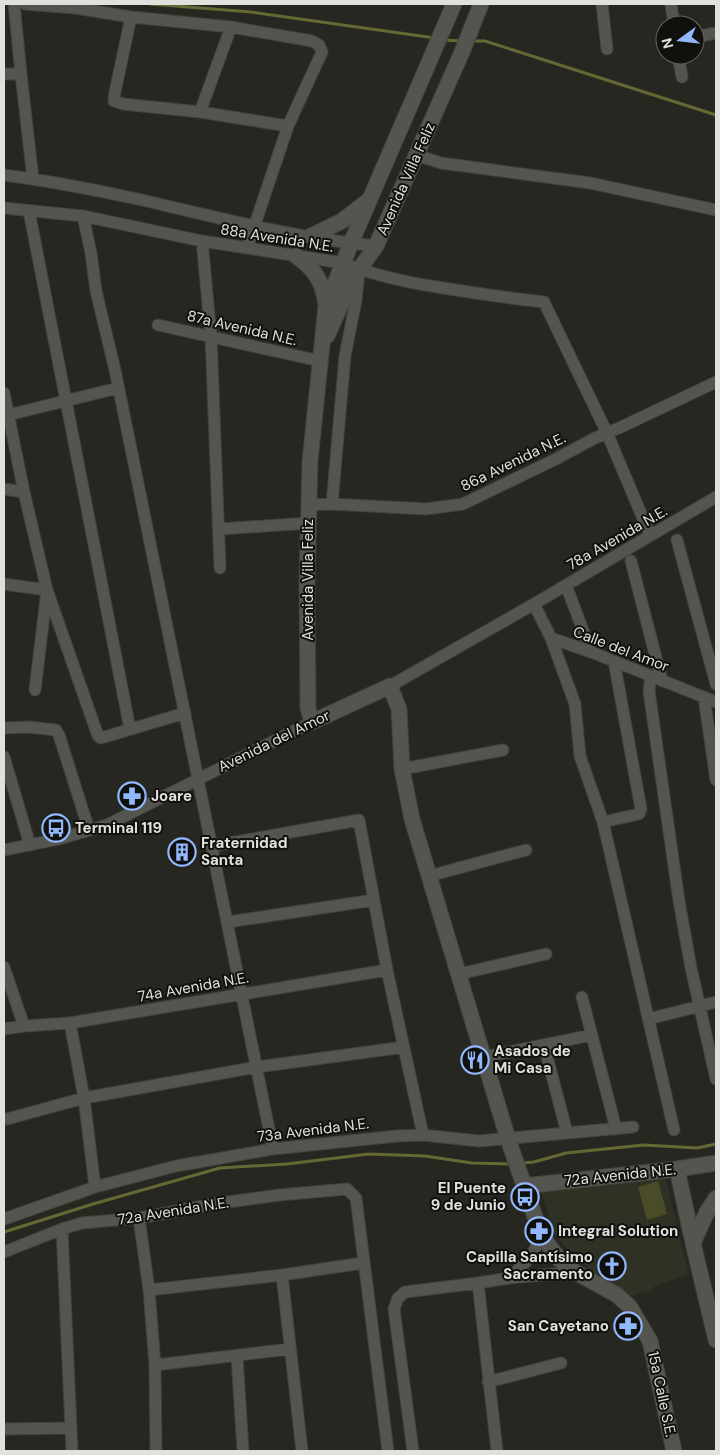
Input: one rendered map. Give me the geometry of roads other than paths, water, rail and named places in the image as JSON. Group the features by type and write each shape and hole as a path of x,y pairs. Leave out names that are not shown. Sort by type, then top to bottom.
{"street":[{"path":"14,4 33,179"},
{"path":"25,4 75,8 132,17 231,27 312,41 319,45 322,52 288,126 247,248"},
{"name":"Avenida Villa Feliz","path":"312,722 308,708 307,582 310,461 326,306 351,243 454,4"},
{"name":"Avenida Villa Feliz","path":"320,355 353,278 376,246 462,52 481,4"},
{"path":"602,4 607,49"},
{"path":"132,17 114,101 123,104 200,112 288,126"},
{"path":"200,112 231,27"},
{"path":"680,65 682,77"},
{"path":"4,74 21,74"},
{"path":"416,155 441,163 590,183 716,210"},
{"name":"88a Avenida N.E.","path":"4,175 139,200 255,226 376,246"},
{"path":"311,236 342,220 370,199"},
{"name":"88a Avenida N.E.","path":"4,208 83,216 202,241 343,263 359,270 422,284 544,302 607,433"},
{"path":"29,211 130,730"},
{"path":"83,216 91,253 96,291 118,388 213,846 273,1149"},
{"path":"202,241 211,336 220,568"},
{"path":"296,256 306,263 321,282 326,306"},
{"path":"332,504 345,356 356,300 359,270"},
{"name":"87a Avenida N.E.","path":"158,325 320,355"},
{"name":"86a Avenida N.E.","path":"309,505 332,504 426,509 463,504 595,438 716,382"},
{"path":"8,415 118,388"},
{"path":"4,393 24,492 48,590 98,736 101,738 185,713"},
{"path":"607,433 650,535"},
{"path":"4,489 24,492"},
{"name":"78a Avenida N.E.","path":"534,604 716,497"},
{"path":"219,529 309,523"},
{"path":"677,540 716,684"},
{"path":"631,561 662,681"},
{"path":"4,584 48,590"},
{"path":"566,585 591,652"},
{"path":"35,690 48,590"},
{"name":"Avenida del Amor","path":"4,850 89,830 106,824 312,722 390,686 534,604"},
{"name":"Calle del Amor","path":"534,604 551,638 716,702"},
{"path":"551,638 575,704 580,756 603,822 674,1130"},
{"path":"603,822 639,814 641,809 614,661"},
{"path":"651,676 649,691 679,901 716,1079"},
{"name":"15a Calle S.E.","path":"390,686 399,709 402,769 412,819 441,910 508,1139 523,1183 547,1243 560,1259 575,1272 617,1295 630,1307 650,1341 674,1451"},
{"path":"704,697 716,780"},
{"path":"4,728 28,727 56,730 89,830"},
{"path":"402,769 503,750"},
{"path":"4,757 30,845"},
{"path":"213,846 359,820 387,970 423,1135"},
{"path":"429,876 526,850"},
{"path":"228,922 374,900"},
{"path":"459,974 546,954"},
{"path":"4,967 24,1026"},
{"name":"74a Avenida N.E.","path":"4,1029 70,1023 387,970"},
{"path":"582,997 616,1129"},
{"path":"648,1019 716,1002"},
{"path":"70,1023 84,1098 95,1187"},
{"path":"484,1057 592,1035"},
{"path":"544,1045 567,1133"},
{"path":"7,1119 84,1098 257,1067 404,1047"},
{"name":"73a Avenida N.E.","path":"4,1219 95,1187 176,1166 273,1149 397,1136 423,1135 479,1141 633,1127"},
{"name":"72a Avenida N.E.","path":"523,1183 677,1169 716,1163"},
{"path":"677,1169 716,1340"},
{"name":"72a Avenida N.E.","path":"4,1252 82,1223 139,1218 214,1204 279,1195 347,1189 356,1198 364,1263"},
{"path":"693,1243 707,1212 716,1198"},
{"path":"139,1218 149,1290 155,1365 156,1451"},
{"path":"62,1229 72,1451"},
{"path":"509,1278 531,1257 542,1233"},
{"path":"149,1290 282,1275 364,1263 388,1451"},
{"path":"413,1451 394,1309 398,1298 405,1292 509,1278 575,1272"},
{"path":"282,1275 302,1451"},
{"path":"478,1283 497,1451"},
{"path":"155,1365 290,1349"},
{"path":"237,1356 243,1451"},
{"path":"488,1382 561,1363"},
{"path":"4,1429 70,1428"}],"waterway":[{"path":"150,4 251,12 435,38"},
{"path":"444,40 462,41"},
{"path":"471,41 485,41 716,115"},
{"path":"522,1163 534,1162 566,1153 644,1145 697,1148 716,1144"},
{"path":"4,1232 93,1204 220,1168 287,1164 369,1154 425,1156 472,1163 513,1164"}],"place":[{"name":"Joare","path":"132,796"},
{"name":"Terminal 119","path":"56,828"},
{"name":"Fraternidad Santa","path":"182,852"},
{"name":"Asados de Mi Casa","path":"475,1060"},
{"name":"El Puente 9 de Junio","path":"525,1197"},
{"name":"Integral Solution","path":"539,1231"},
{"name":"Capilla Santísimo Sacramento","path":"612,1266"},
{"name":"San Cayetano","path":"628,1326"}]}
